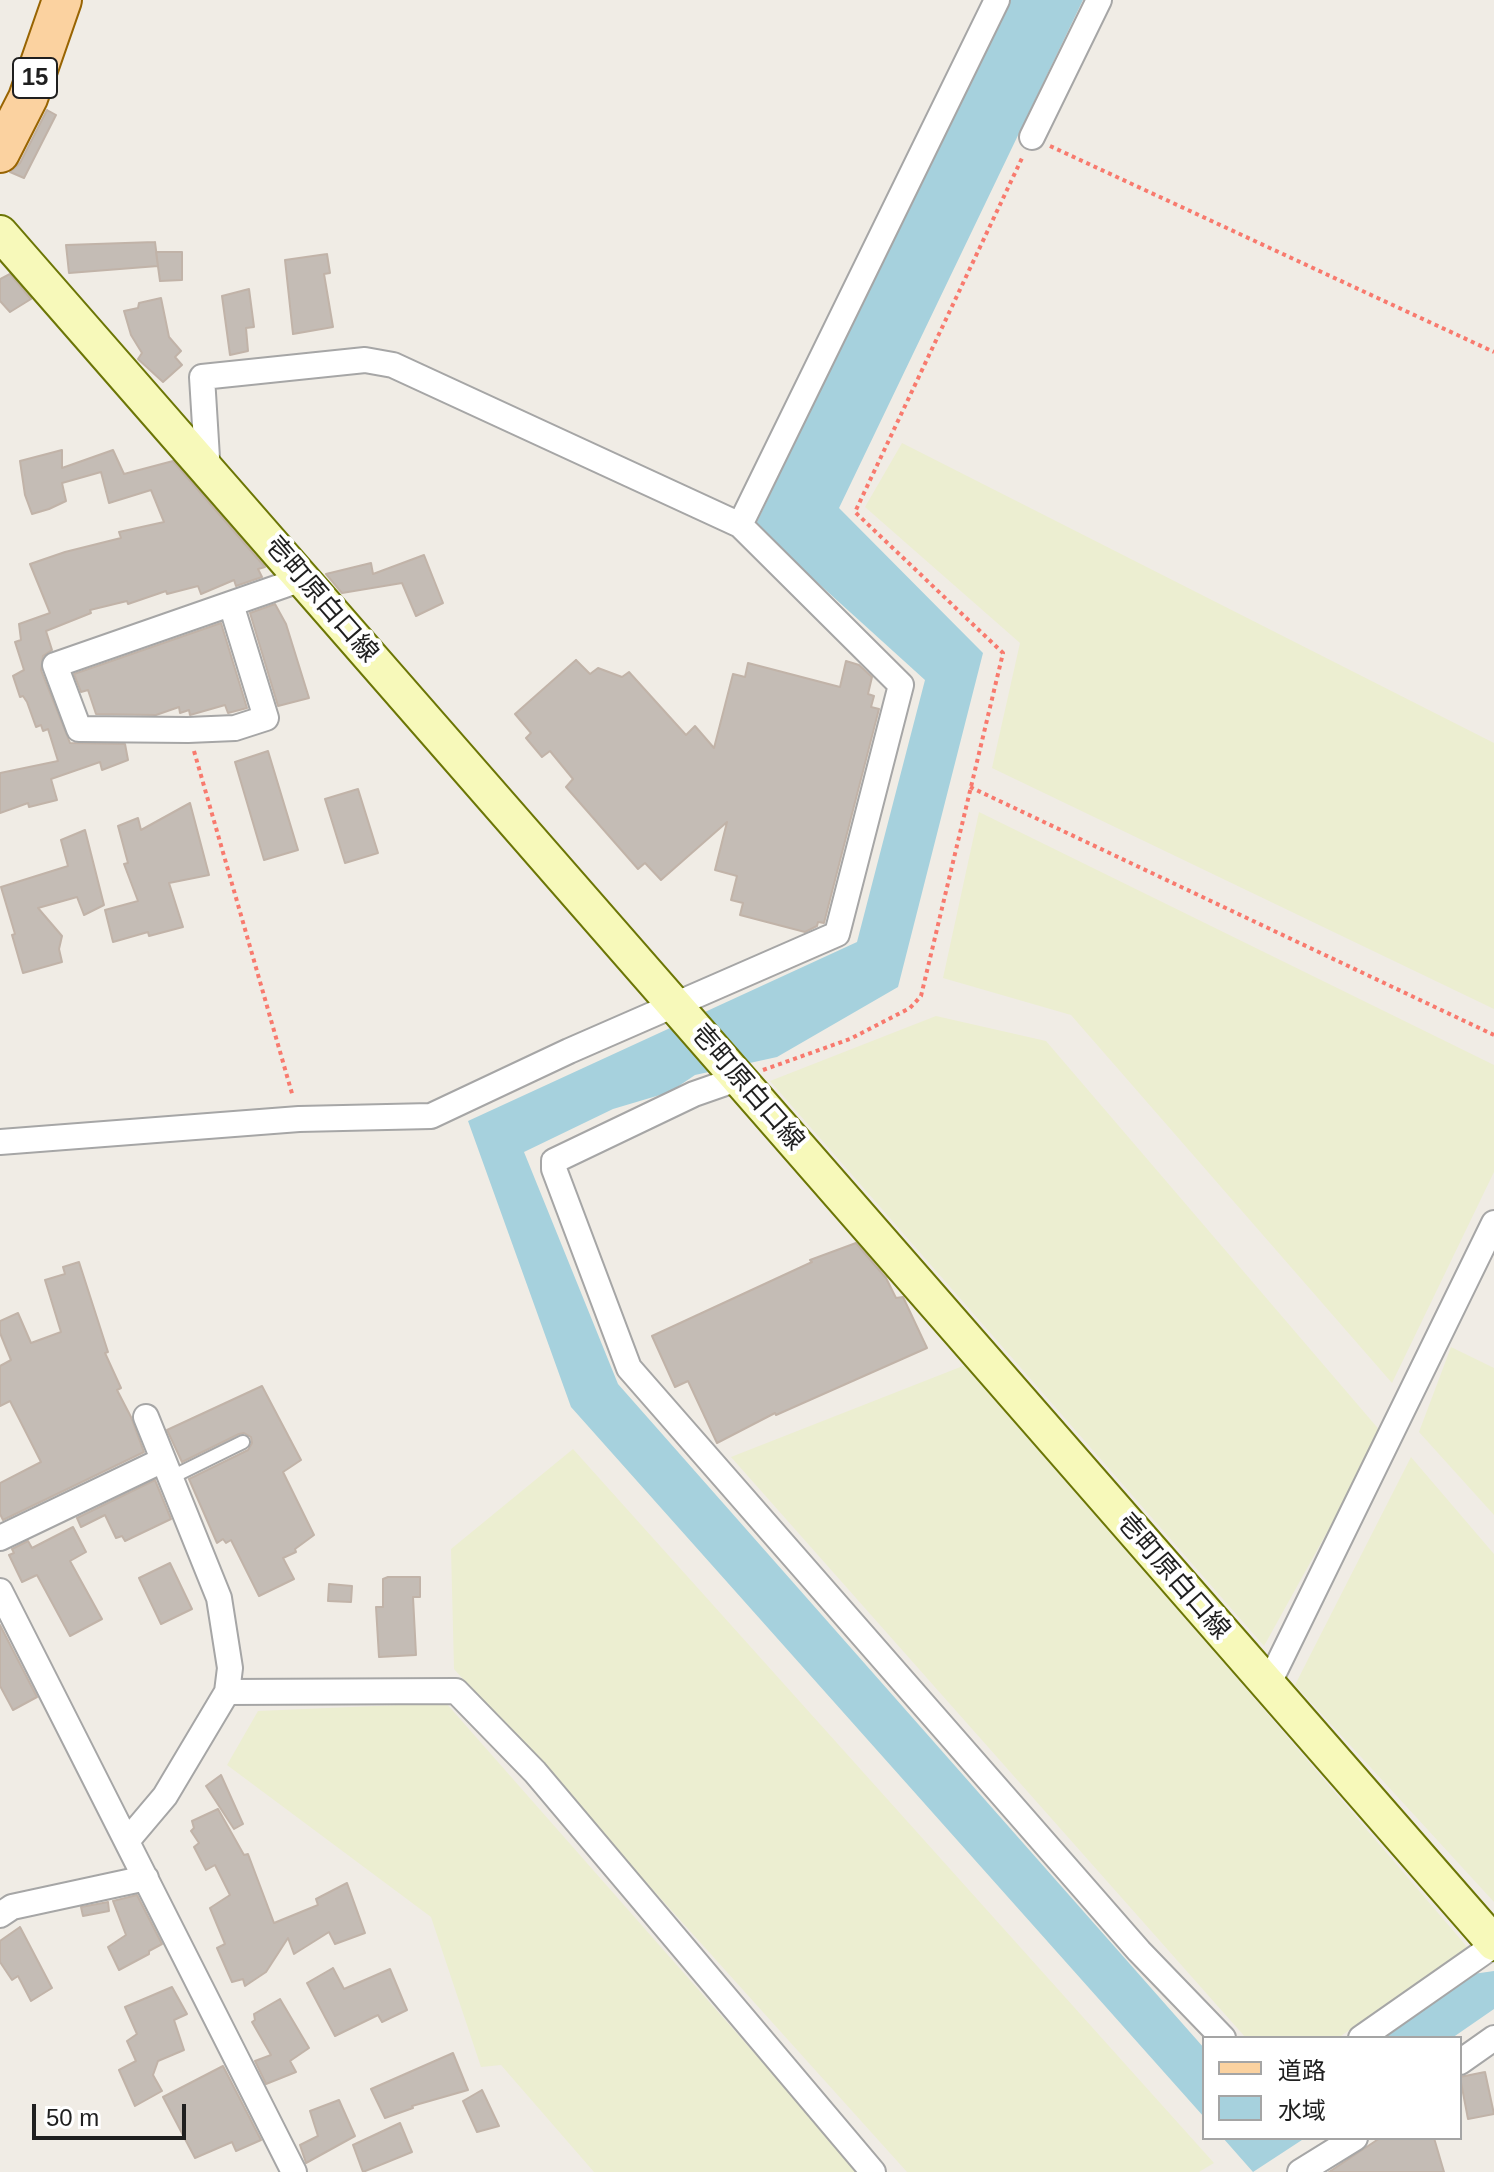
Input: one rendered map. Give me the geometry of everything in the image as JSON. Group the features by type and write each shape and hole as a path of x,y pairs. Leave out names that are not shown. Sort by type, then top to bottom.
{"main road":[{"name":"15","path":"0,153 28,98 62,0"},
{"name":"壱町原白口線","path":"0,233 1494,1944"}],"street":[{"path":"740,525 997,0"},
{"path":"1032,137 1099,0"},
{"path":"0,1142 299,1119 431,1116 569,1051 679,1011 837,934 901,685 740,525 393,365 365,360 202,377 208,474"},
{"path":"231,604 266,718 235,728 79,729 55,665 302,579"},
{"path":"733,1073 554,1161 554,1169 629,1368 1139,1951 1221,2036"},
{"path":"1268,1685 1494,1223"},
{"path":"127,1841 165,1796 227,1692 230,1668 219,1598 146,1417"},
{"path":"0,1538 166,1469"},
{"path":"0,1591 294,2172"},
{"path":"227,1692 456,1691 535,1772 873,2172"},
{"path":"0,1915 12,1907 146,1878"},
{"path":"1364,2036 1494,1944"},
{"path":"1462,2061 1494,2038"},
{"path":"1300,2172 1352,2140"}],"lane":[{"path":"166,1469 243,1442"}],"path":[{"path":"733,1073 850,1039 917,1003 921,996 1003,653 855,512 1032,137 1494,352"},
{"path":"188,730 299,1119"},
{"path":"970,787 1494,1035"}],"green space":[{"path":"902,443 1494,743 1494,1009 992,768 1020,643 865,507"},
{"path":"979,812 1494,1065 1494,1172 1392,1383 1071,1015 943,978"},
{"path":"936,1016 1046,1041 1382,1433 1264,1646 770,1081"},
{"path":"1451,1347 1494,1368 1494,1515 1419,1432"},
{"path":"968,1364 1468,1948 1341,2036 1244,2036 731,1457"},
{"path":"573,1449 1214,2163 1199,2172 907,2172 454,1669 451,1549"},
{"path":"1411,1457 1494,1554 1494,1902 1295,1685"},
{"path":"446,1703 859,2172 594,2172 501,2065 481,2067 431,1917 227,1765 258,1711"}],"water":[{"path":"1005,0 1083,0 839,508 983,653 898,987 777,1057 695,1075 670,1092 613,1109 524,1152 618,1384 1202,2046 1202,2115 571,1407 468,1121 857,942 925,680 755,526"},
{"path":"1494,1971 1494,2009 1455,2036 1388,2036 1473,1974"},
{"path":"1225,2140 1302,2140 1253,2172"}],"building":[{"path":"47,110 56,115 24,178 10,172 20,163"},
{"path":"155,242 158,266 69,273 66,245"},
{"path":"156,252 182,252 182,280 160,281"},
{"path":"327,254 330,273 324,274 333,327 293,334 285,260"},
{"path":"10,274 31,299 10,312 0,301 0,279"},
{"path":"249,289 254,327 246,328 248,351 230,355 222,296"},
{"path":"161,298 169,337 181,351 175,357 182,365 163,382 138,359 142,353 131,335 124,311 138,308 139,303"},
{"path":"62,450 62,468 113,450 124,474 173,461 265,567 258,569 262,577 236,586 234,580 201,594 198,586 167,594 166,591 128,604 127,601 90,610 91,613 46,631 52,650 43,656 41,670 70,743 125,744 128,760 102,770 100,762 51,779 57,800 29,807 28,803 0,813 0,773 58,761 48,729 43,731 41,725 36,727 13,676 24,670 15,642 21,640 19,624 50,613 30,564 121,538 119,532 164,522 151,490 109,503 101,472 62,483 66,501 32,514 25,495 20,461"},
{"path":"424,555 443,603 416,616 402,583 342,593 326,574 371,563 373,574"},
{"path":"275,604 286,624 309,698 278,706 250,613"},
{"path":"221,623 247,708 228,713 225,705 190,715 189,710 180,713 179,707 156,715 96,714 88,690 81,692 74,674"},
{"path":"576,660 590,674 598,668 622,677 629,672 686,735 695,726 714,748 733,674 745,677 748,663 840,687 846,661 859,665 872,677 868,694 874,696 871,707 879,709 824,923 818,922 817,926 805,932 740,915 743,903 731,900 737,876 715,870 727,822 661,880 645,863 638,869 566,787 573,779 550,751 542,757 526,738 531,733 515,714"},
{"path":"268,751 298,850 264,860 235,762"},
{"path":"358,789 378,853 345,863 325,799"},
{"path":"190,803 209,875 169,883 183,927 149,936 148,932 113,942 105,910 138,901 124,864 128,863 118,826 138,818 141,830"},
{"path":"85,830 104,905 84,915 77,897 38,908 62,936 59,949 62,962 23,973 1,887 68,866 61,840"},
{"path":"856,1243 886,1278 896,1298 903,1297 927,1348 775,1413 717,1443 688,1381 675,1387 652,1336 812,1262 810,1260"},
{"path":"79,1262 108,1352 105,1353 121,1388 117,1390 144,1452 3,1520 0,1514 0,1483 41,1462 10,1401 0,1406 0,1366 11,1360 0,1333 0,1321 18,1313 31,1343 61,1332 45,1280 65,1274 63,1267"},
{"path":"262,1386 301,1460 283,1472 314,1535 295,1549 296,1552 283,1558 294,1579 259,1596 231,1540 226,1543 223,1539 217,1543 189,1479 248,1450 251,1437 239,1434 182,1462 167,1430"},
{"path":"155,1480 171,1519 125,1541 122,1536 116,1538 105,1515 81,1527 77,1518"},
{"path":"73,1527 86,1552 70,1561 102,1619 70,1636 37,1575 22,1582 9,1555 14,1553 12,1549 28,1541 32,1548"},
{"path":"170,1563 192,1609 161,1624 139,1578"},
{"path":"420,1577 420,1597 413,1597 416,1655 379,1657 376,1607 383,1607 383,1579"},
{"path":"329,1584 352,1586 351,1602 328,1601"},
{"path":"0,1625 37,1697 13,1710 0,1686"},
{"path":"221,1775 243,1824 234,1829 206,1786"},
{"path":"218,1809 244,1855 248,1854 274,1923 318,1905 316,1899 347,1883 365,1933 335,1944 329,1932 294,1954 288,1938 266,1972 245,1986 243,1979 232,1982 217,1948 225,1944 210,1908 230,1895 215,1865 206,1870 194,1847 199,1843 191,1831 194,1828 192,1821"},
{"path":"137,1895 162,1944 119,1970 108,1947 126,1935 113,1901"},
{"path":"108,1902 109,1911 83,1916 81,1907"},
{"path":"20,1927 52,1988 31,2001 18,1976 12,1980 0,1962 0,1941"},
{"path":"333,1968 344,1989 390,1969 407,2010 382,2022 378,2015 335,2036 307,1983"},
{"path":"172,1987 187,2014 174,2020 184,2050 158,2061 153,2075 162,2091 135,2106 119,2070 136,2061 127,2041 137,2034 125,2007"},
{"path":"280,1999 309,2048 290,2061 296,2072 266,2084 255,2061 271,2055 252,2022 255,2020 254,2014"},
{"path":"453,2053 468,2090 412,2106 385,2118 371,2089"},
{"path":"223,2066 261,2140 236,2151 232,2142 195,2158 163,2097"},
{"path":"1485,2072 1494,2114 1468,2119 1462,2077"},
{"path":"482,2090 499,2126 477,2132 463,2101"},
{"path":"339,2100 355,2136 306,2163 300,2145 318,2136 310,2111"},
{"path":"400,2123 412,2152 363,2172 353,2145"},
{"path":"1377,2140 1435,2140 1444,2172 1329,2172"}]}
